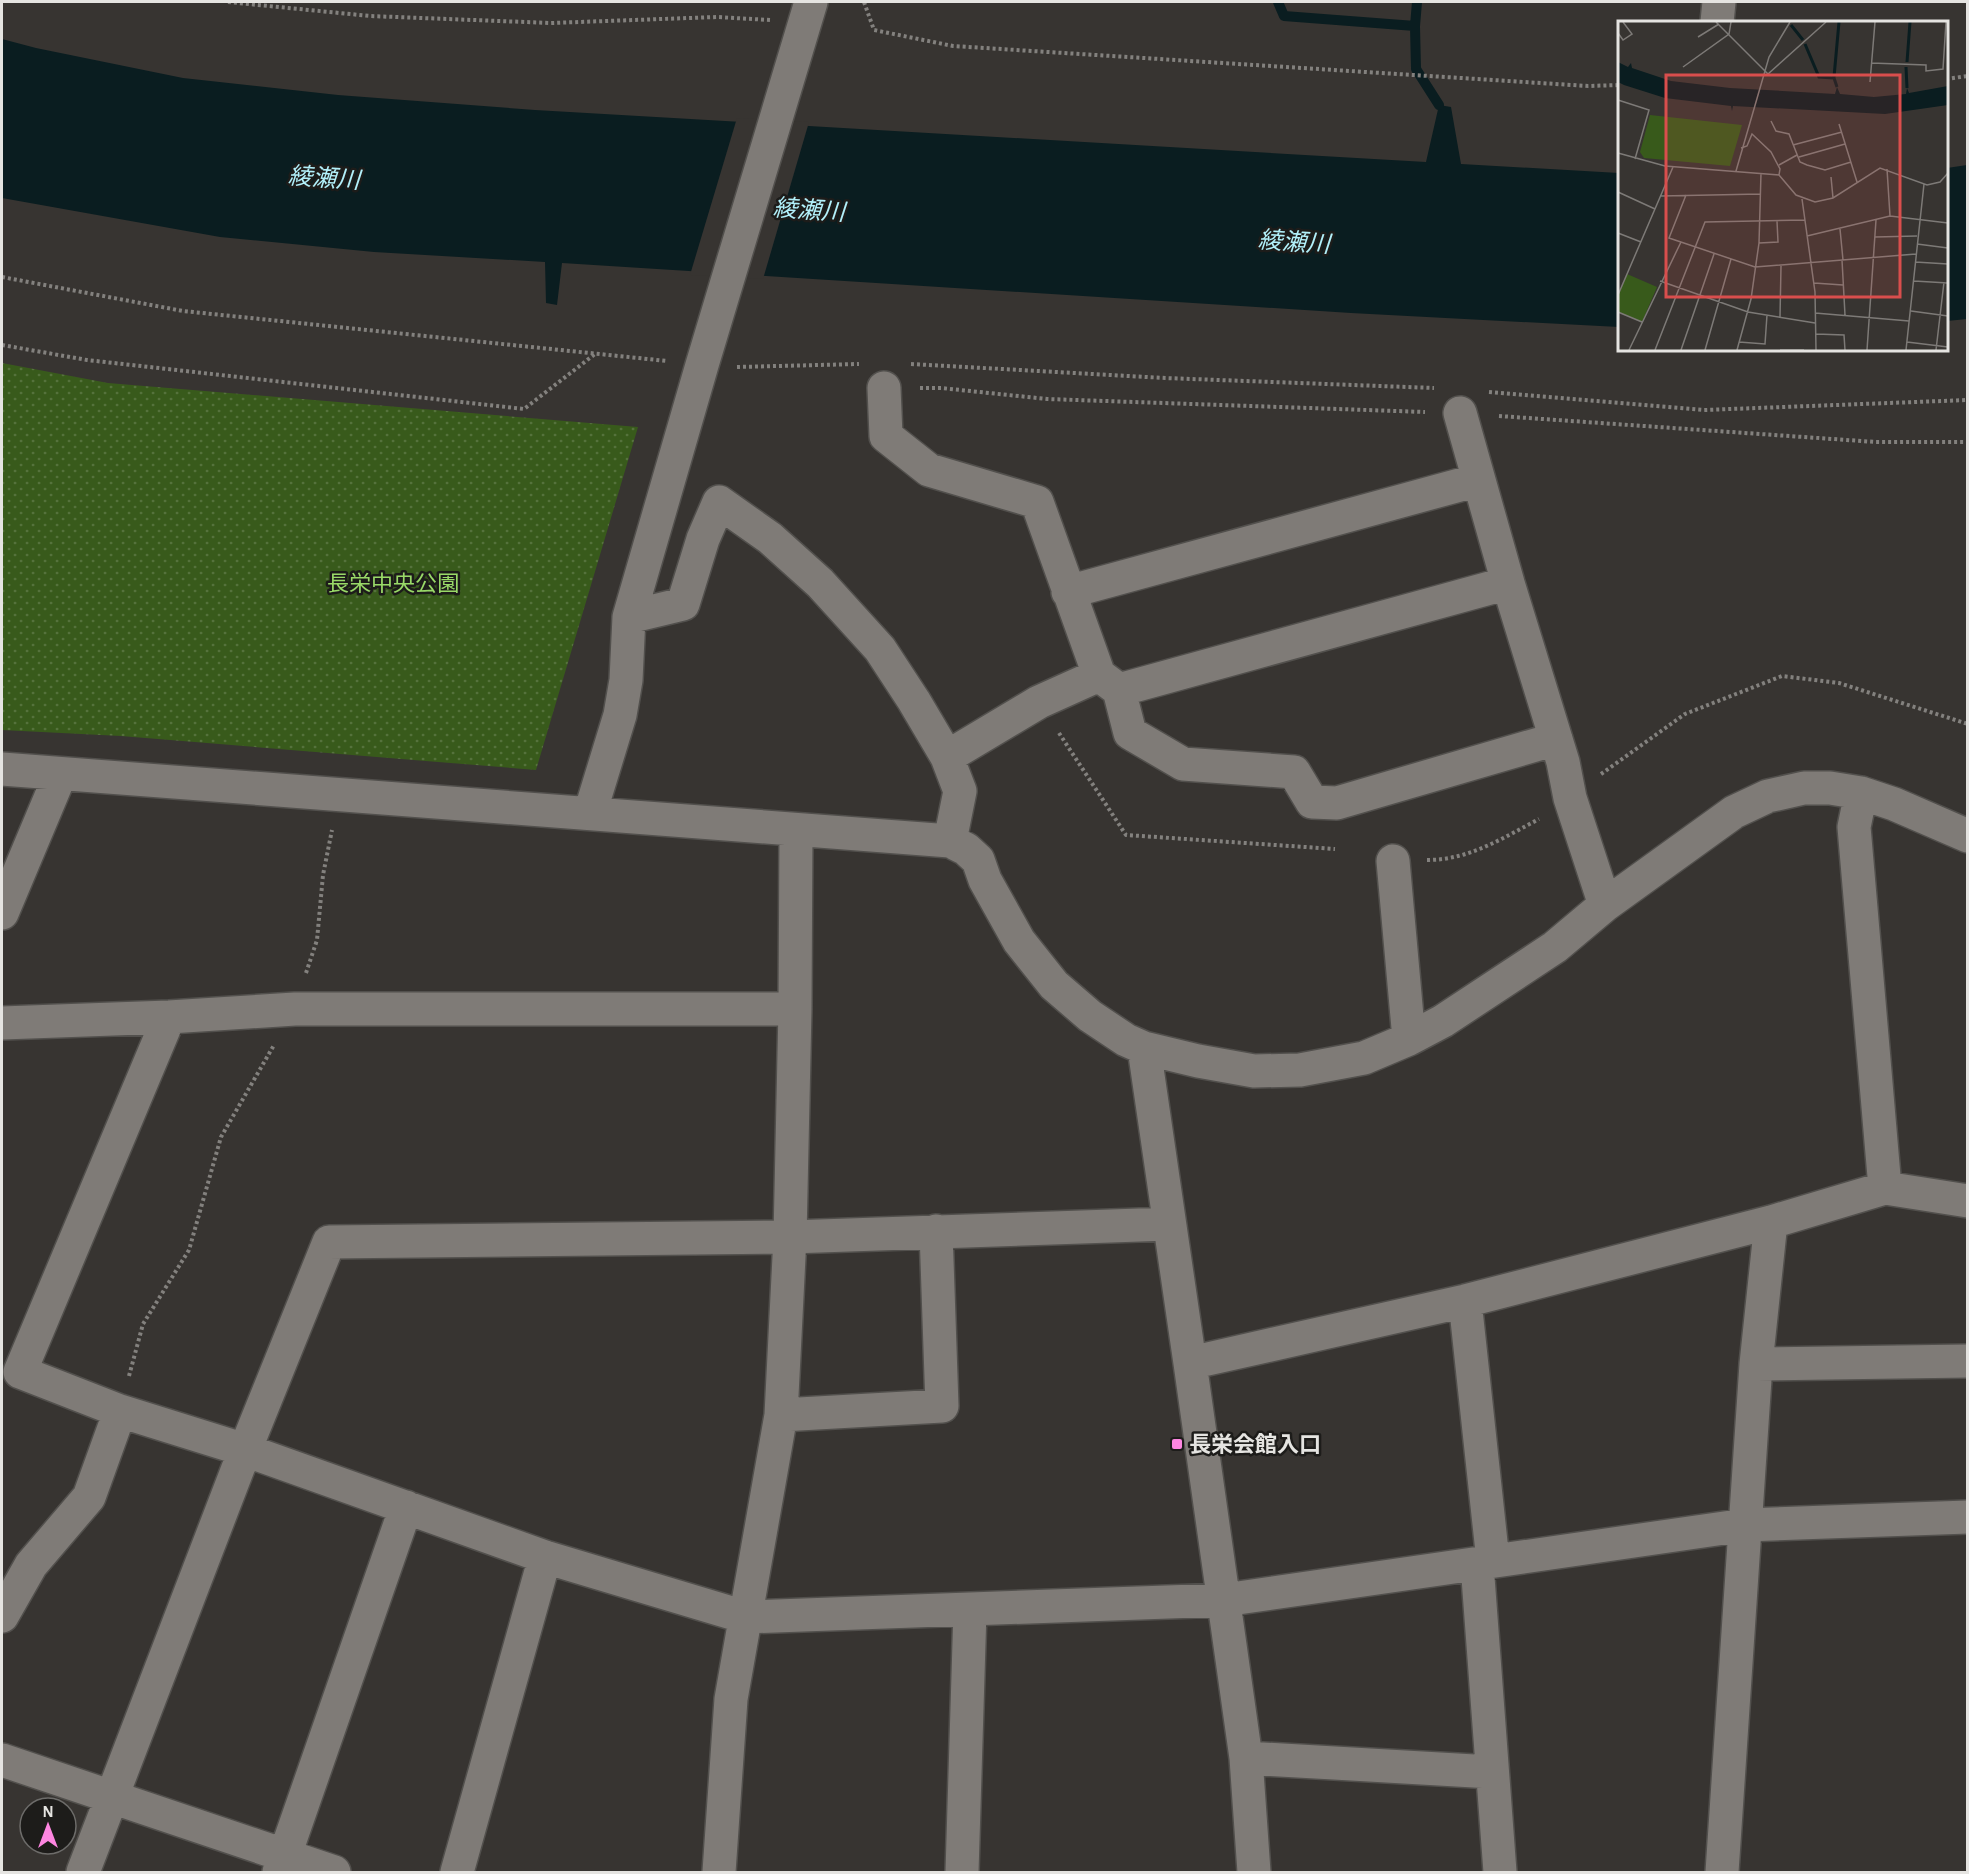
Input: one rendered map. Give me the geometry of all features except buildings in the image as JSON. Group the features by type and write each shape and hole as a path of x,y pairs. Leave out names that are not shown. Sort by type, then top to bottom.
{"street":[{"path":"1717,21 1719,2"},
{"path":"590,813 620,715 626,680 629,617 804,24"},
{"path":"884,388 886,436 929,470 1036,502 1068,592 1130,733 1183,764 1294,772 1311,802 1337,803 1556,739"},
{"path":"1460,413 1508,583 1556,739 1570,798 1605,905"},
{"path":"1068,592 1478,480"},
{"path":"629,617 683,604 703,539 719,502 770,538 820,583 880,649 914,701 946,757 960,791 950,842"},
{"path":"946,757 1039,702 1109,682 1508,583"},
{"path":"2,770 950,842 966,849 978,860 985,880 1019,941 1054,985 1090,1016 1126,1040 1144,1048 1254,1071 1300,1070 1364,1058 1409,1039 1443,1020 1555,947 1605,905 1734,812 1768,796 1804,788 1830,788 1861,793 1894,804 1968,836"},
{"path":"2,913 60,775"},
{"path":"1861,793 1854,827 1885,1188"},
{"path":"719,1872 731,1699 781,1415 790,1237 796,830"},
{"path":"1393,861 1409,1039"},
{"path":"2,1023 169,1017 294,1009 795,1009"},
{"path":"169,1017 20,1372 120,1411 245,1450 545,1557 746,1617 1224,1600 1745,1525 1968,1517"},
{"path":"1144,1048 1246,1758 1254,1872"},
{"path":"1190,1363 1465,1301 1771,1222 1885,1188 1968,1201"},
{"path":"1722,1872 1756,1364 1771,1222"},
{"path":"83,1872 245,1450 329,1242 790,1237 1169,1224"},
{"path":"781,1415 942,1407 936,1231"},
{"path":"1465,1301 1485,1563 1492,1772 1500,1872"},
{"path":"1756,1364 1968,1361"},
{"path":"2,1616 31,1565 89,1497 120,1411"},
{"path":"282,1864 406,1507"},
{"path":"457,1872 545,1557"},
{"path":"962,1872 970,1610"},
{"path":"1246,1758 1492,1772"},
{"path":"2,1760 112,1796 282,1864 334,1872"}],"path":[{"path":"228,2 370,16 551,23 717,17 804,24"},
{"path":"864,2 874,30 953,46 1564,84 1618,85"},
{"path":"1948,79 1968,76"},
{"path":"2,277 183,311 595,354 705,355 737,367 860,363"},
{"path":"2,345 87,360 524,409 595,354"},
{"path":"906,364 1165,378 1439,388"},
{"path":"1485,392 1704,410 1968,400"},
{"path":"1393,861 1445,860 1478,851 1553,812 1684,714 1782,676 1839,683 1968,724"},
{"path":"1039,702 1126,835 1335,849"},
{"path":"120,1411 143,1324 189,1250 221,1137 294,1009 317,940 323,875 338,795"}],"green space":[{"name":"長栄中央公園","path":"2,363 108,383 638,427 536,770 121,736 2,730"}],"water":[{"name":"綾瀬川","path":"2,39 183,78 338,95 535,110 1426,162 1439,105 1451,107 1461,164 1618,173 1618,327 1351,313 562,263 557,305 546,303 545,262 374,252 220,237 2,198"},
{"path":"1967,165 1967,319 1948,321 1948,168"}],"pier":[{"path":"737,118 809,122 763,279 690,275"}],"waterway":[{"path":"1278,2 1284,16 1415,26 1416,69 1439,105"},
{"path":"1415,26 1417,2"}],"place":[{"name":"長栄会館入口","path":"1177,1444"}]}
